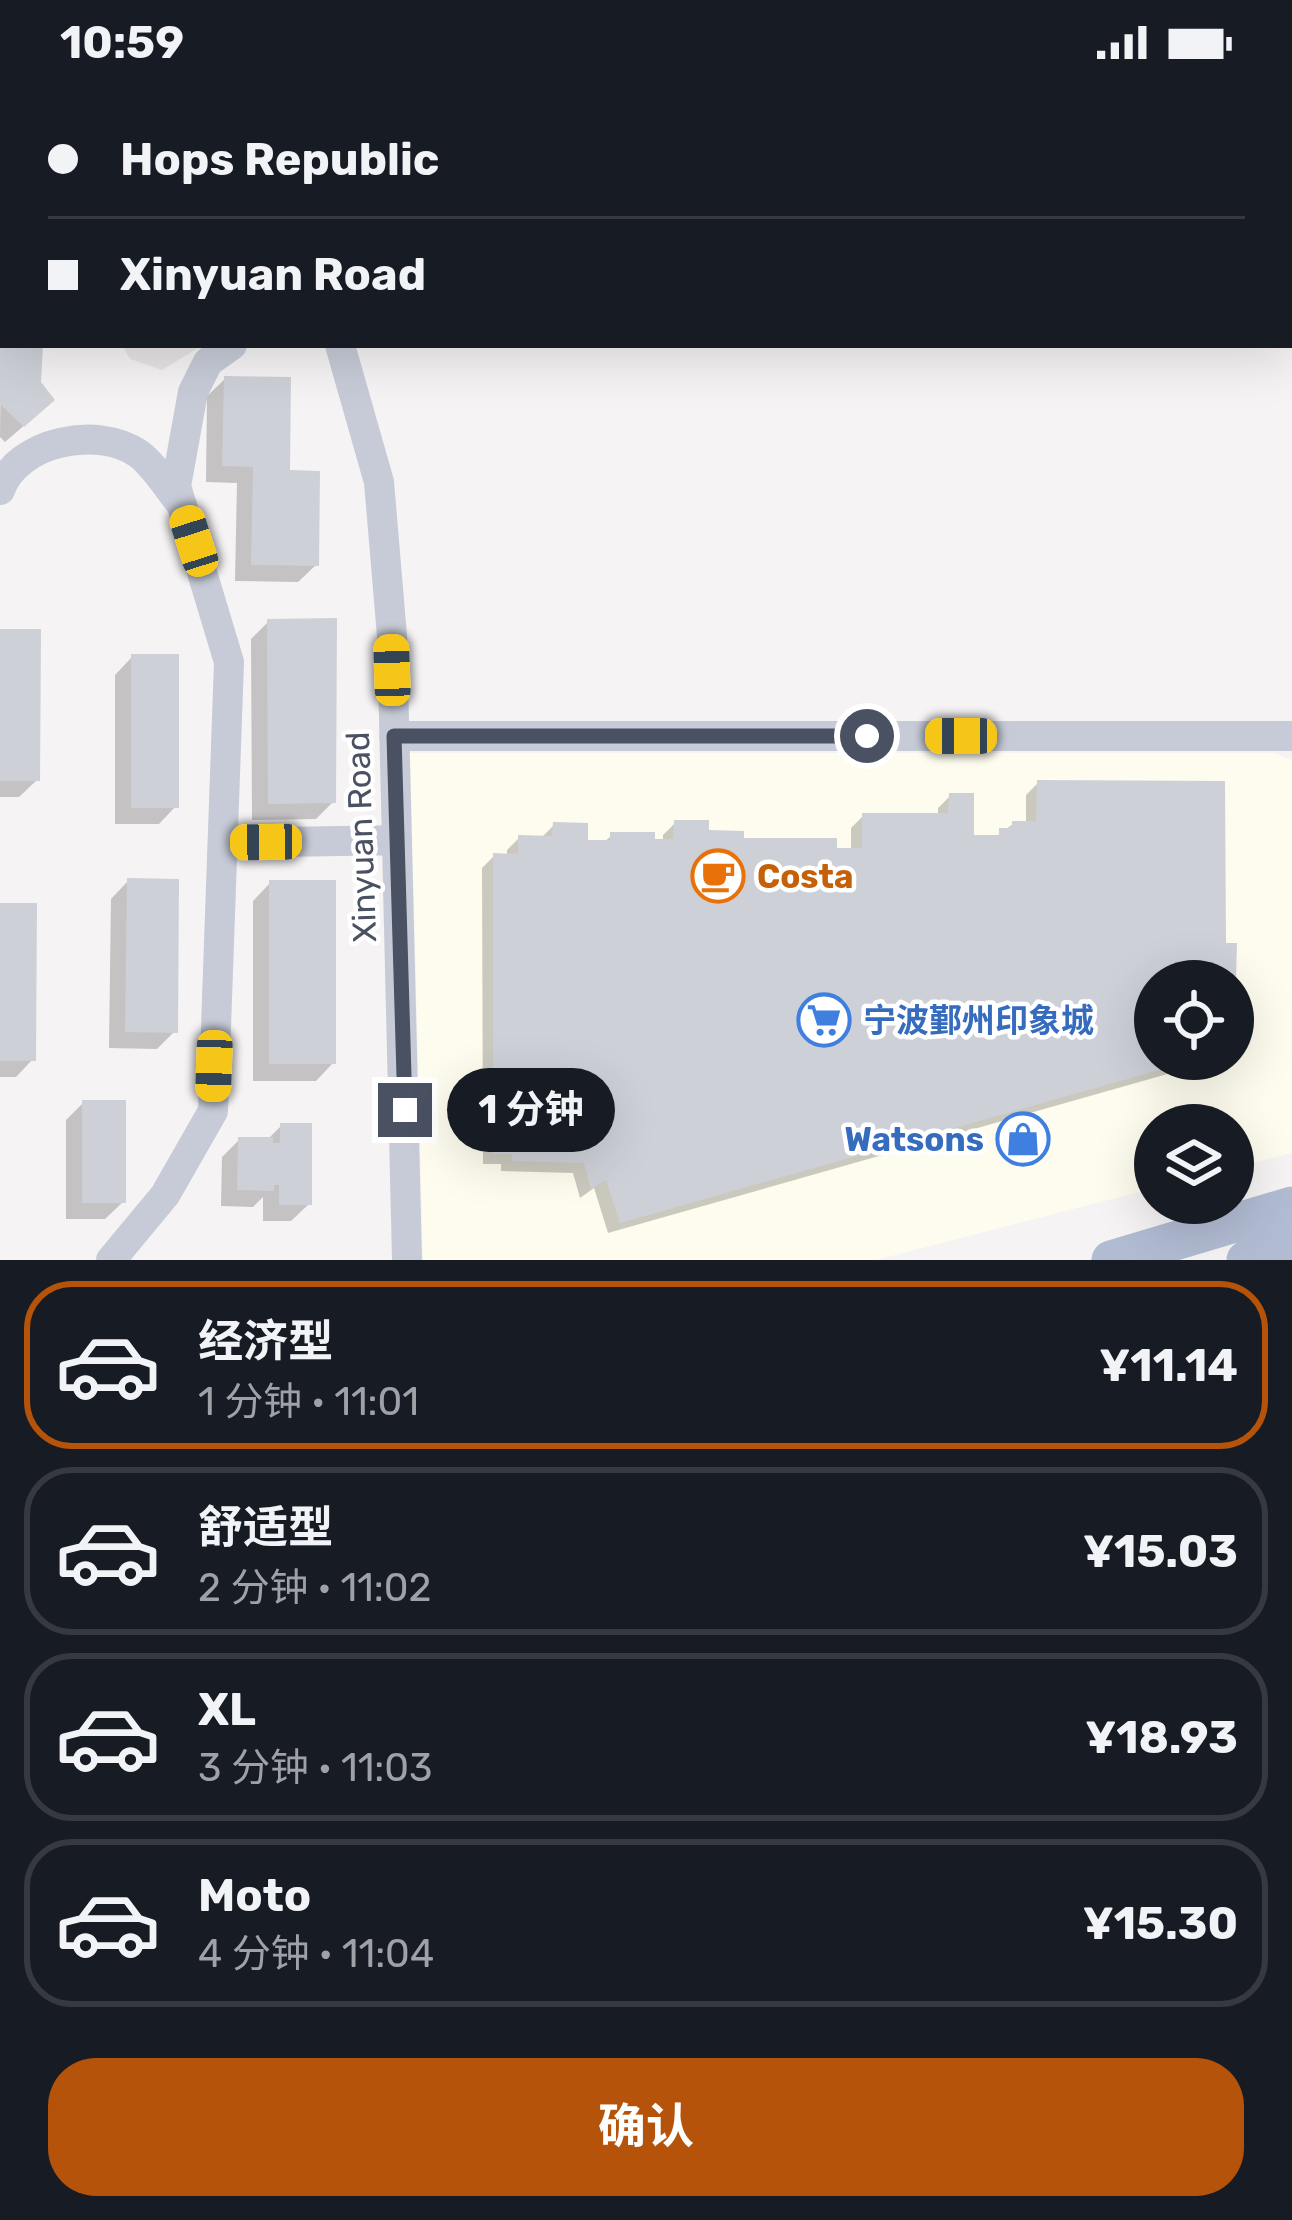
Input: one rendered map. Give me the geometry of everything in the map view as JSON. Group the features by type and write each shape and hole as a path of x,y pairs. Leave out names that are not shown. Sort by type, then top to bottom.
{"main road":[{"path":"1111,1260 1292,1206"},
{"path":"1246,1260 1292,1246"}],"street":[{"path":"111,1260 165,1195 213,1111 230,662 176,486 193,392 208,362 228,348"},
{"name":"Xinyuan Road","path":"341,348 379,482 392,636 407,1260"},
{"path":"0,490 4,478 38,448 67,440 106,443 139,454 182,505"},
{"path":"394,736 1292,736"},
{"path":"223,842 397,840"}],"shaded area":[{"path":"124,348 198,348 162,370 130,359"},
{"path":"410,753 1274,753 1292,760 1292,1153 1254,1163 1254,1104 1134,1104 1134,1193 876,1260 423,1260"}],"building":[{"path":"0,348 43,348 41,382 55,400 24,427 0,404"},
{"path":"224,376 291,377 290,470 320,471 319,566 251,565 253,467 222,466"},
{"path":"337,618 336,803 268,804 267,619"},
{"path":"0,629 41,629 40,781 0,781"},
{"path":"131,654 179,654 179,808 131,808"},
{"name":"宁波鄞州印象城","path":"1037,780 1225,781 1226,943 1237,943 1237,960 1134,960 1134,1077 620,1223 606,1180 591,1189 584,1163 512,1161 512,1154 493,1154 493,853 518,854 518,835 552,836 553,822 588,823 588,840 610,840 610,832 655,832 655,839 673,839 674,820 709,820 709,830 744,831 744,838 837,838 837,848 862,848 862,813 948,813 949,793 974,793 974,835 999,835 999,828 1012,828 1012,821 1036,821"},
{"path":"127,878 179,879 178,1033 125,1032"},
{"path":"269,880 336,880 336,1064 269,1064"},
{"path":"0,903 37,903 36,1061 0,1061"},
{"path":"82,1100 126,1100 126,1203 82,1203"},
{"path":"280,1123 312,1123 312,1205 279,1205 279,1185 274,1185 274,1191 237,1190 238,1137 273,1137 273,1143 280,1143"}],"place":[{"name":"Costa","path":"718,876"},
{"name":"宁波鄞州印象城","path":"824,1020"},
{"name":"Watsons","path":"1023,1139"}],"route":[{"path":"405,1110 394,736 867,736"}]}
